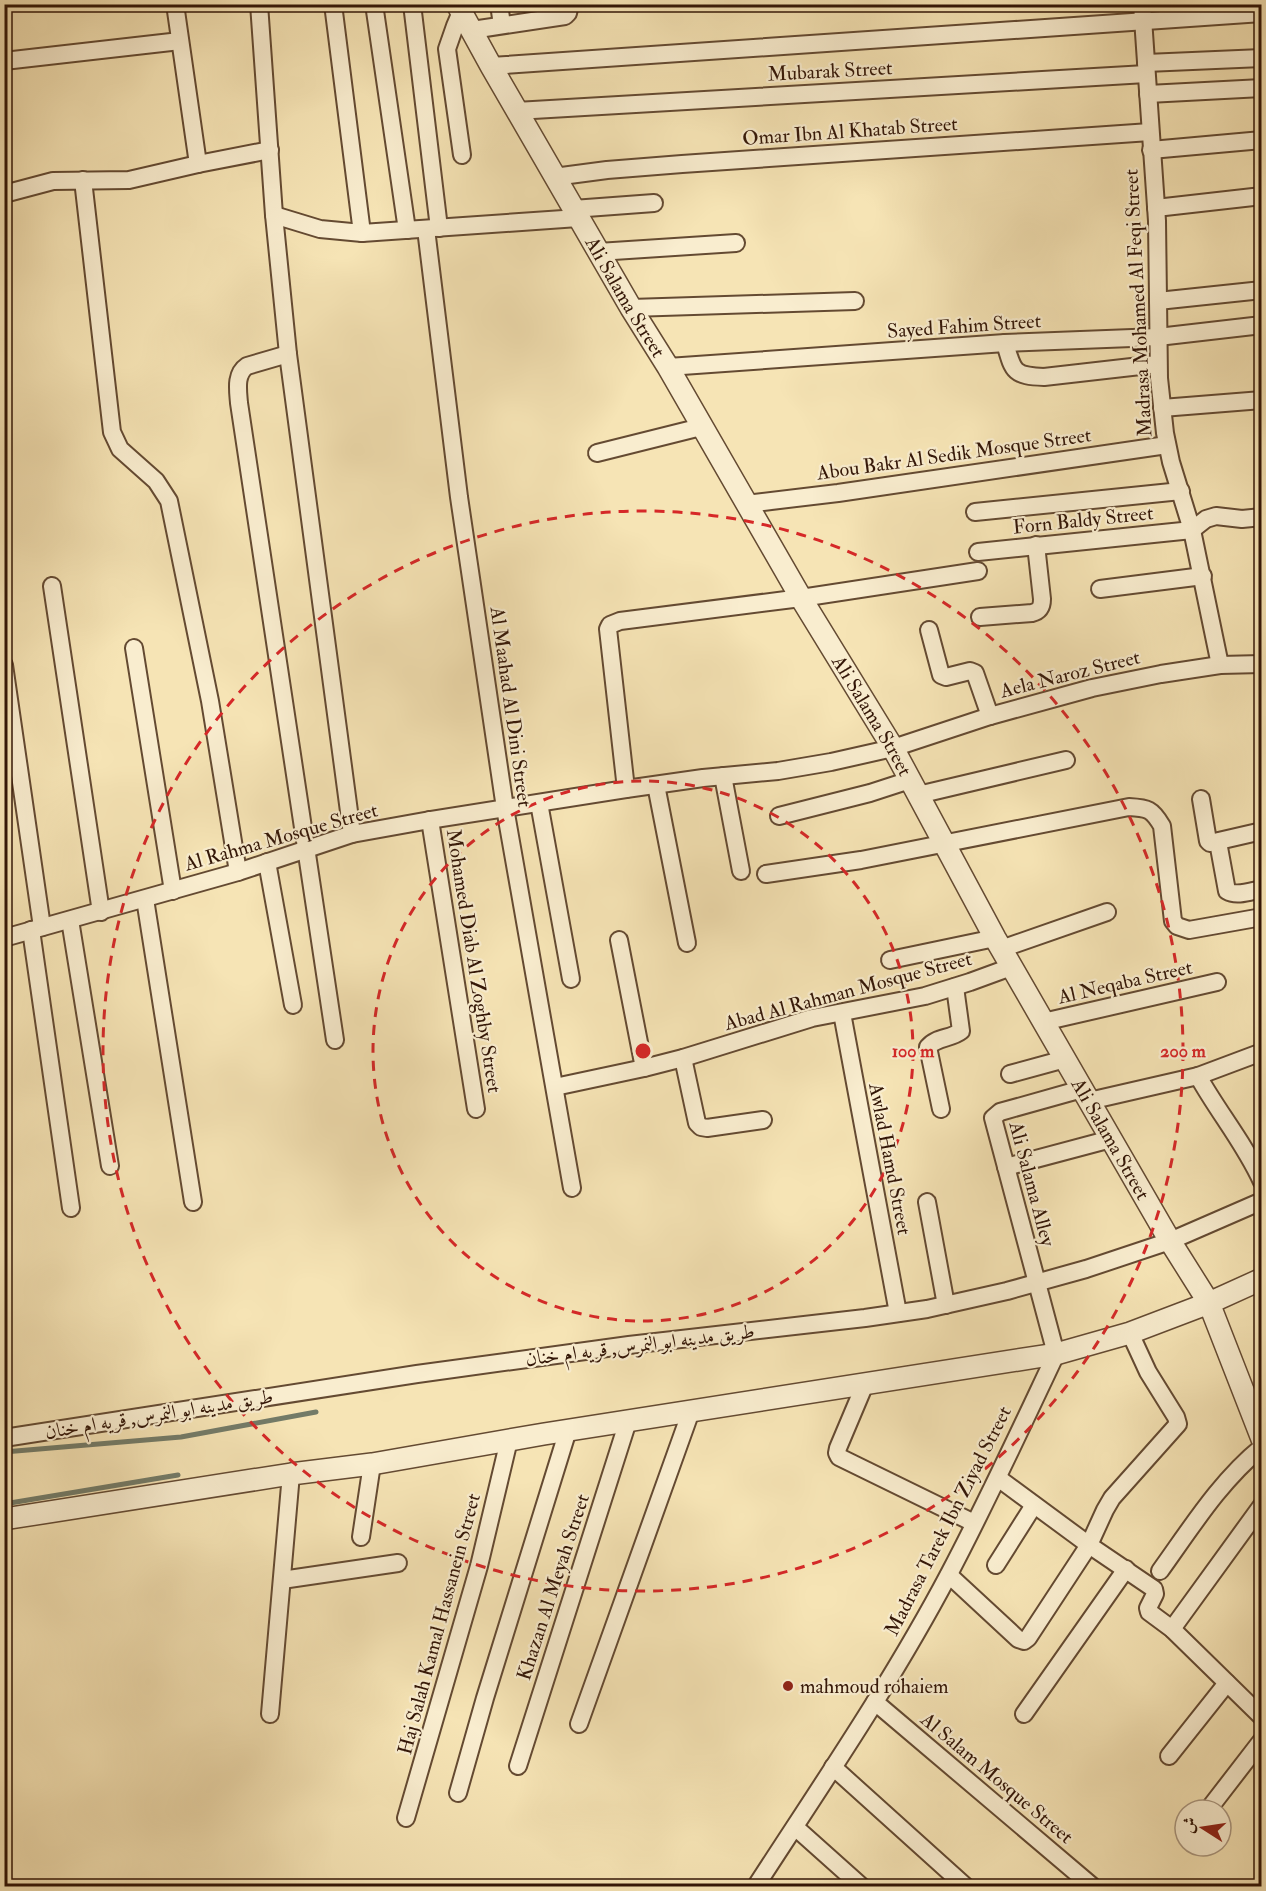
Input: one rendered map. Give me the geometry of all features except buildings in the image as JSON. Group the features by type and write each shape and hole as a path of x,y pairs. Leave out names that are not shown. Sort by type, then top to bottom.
{"street":[{"path":"175,4 198,164"},
{"path":"259,4 274,215 288,354 352,834"},
{"path":"333,4 362,233"},
{"path":"374,4 407,230"},
{"name":"Al Maahad Al Dini Street","path":"412,4 456,475 505,808 572,1188"},
{"path":"499,4 502,25"},
{"path":"462,155 447,49 454,26 463,16 502,25 565,16 570,4"},
{"name":"Madrasa Mohamed Al Feqi Street","path":"1142,4 1156,208 1158,364 1162,408 1167,445 1192,530 1220,665"},
{"path":"490,66 1262,13"},
{"name":"Ali Salama Street","path":"463,16 554,177 746,504 893,748 1002,952 1170,1241 1209,1303 1262,1439"},
{"path":"4,61 180,41"},
{"name":"Mubarak Street","path":"516,111 1262,58"},
{"path":"1148,94 1262,88"},
{"name":"Omar Ibn Al Khatab Street","path":"554,177 672,165 1150,132"},
{"path":"1151,150 1262,140"},
{"path":"4,194 43,183 129,180 270,150"},
{"path":"83,180 112,432 120,449 156,481 170,501 212,712 238,872"},
{"path":"1156,208 1262,196"},
{"path":"274,215 320,229 362,233 432,228 654,203"},
{"path":"598,252 736,243"},
{"path":"1158,301 1262,290"},
{"path":"631,308 855,301"},
{"name":"Sayed Fahim Street","path":"668,368 1005,343 1158,337 1262,326"},
{"path":"1005,343 1016,371 1028,376 1044,377 1158,364"},
{"path":"288,354 247,366 239,376 238,388 240,414 335,1040"},
{"path":"1162,408 1262,400"},
{"path":"597,453 701,427"},
{"name":"Abou Bakr Al Sedik Mosque Street","path":"746,504 838,493 1167,445"},
{"path":"975,512 1181,491"},
{"path":"1192,530 1206,519 1216,516 1242,519 1262,517"},
{"name":"Forn Baldy Street","path":"978,552 1192,530"},
{"path":"980,617 1032,613 1039,609 1042,599 1036,545"},
{"path":"626,789 608,629 610,625 620,621 978,572"},
{"path":"1100,588 1203,576"},
{"path":"52,586 101,912"},
{"path":"929,630 941,675 946,677 970,671 975,673 990,716"},
{"path":"134,648 173,891"},
{"name":"Aela Naroz Street","path":"893,748 990,716 1092,688 1220,665 1262,664"},
{"path":"4,665 71,1208"},
{"name":"Al Rahma Mosque Street","path":"4,938 238,872 352,834 656,784 778,771 893,748"},
{"path":"779,816 859,796 1066,760"},
{"path":"723,776 741,871"},
{"path":"656,784 687,943"},
{"path":"1201,799 1210,843 1262,831"},
{"path":"539,803 572,979"},
{"path":"766,874 861,860 1129,807 1147,808 1155,814 1162,826 1173,921 1177,926 1189,930 1262,917"},
{"name":"Mohamed Diab Al Zoghby Street","path":"430,820 477,1109"},
{"path":"1218,842 1227,891 1241,893 1262,889"},
{"path":"267,862 292,1005"},
{"path":"145,899 193,1202"},
{"path":"890,960 1002,952 1107,912"},
{"path":"70,920 110,1166"},
{"path":"619,940 644,1068"},
{"name":"Abad Al Rahman Mosque Street","path":"555,1087 683,1058 784,1026 925,996 955,987 1002,952"},
{"name":"Al Neqaba Street","path":"1043,1022 1217,982"},
{"path":"941,1109 928,1047 932,1042 961,1031 955,987"},
{"name":"Awlad Hamd Street","path":"842,1013 898,1313"},
{"path":"1085,1095 1198,1076 1262,1052"},
{"path":"683,1058 697,1124 707,1128 763,1120"},
{"path":"1010,1074 1065,1059"},
{"path":"1198,1076 1213,1103 1253,1162 1262,1182"},
{"name":"Ali Salama Alley","path":"1056,1354 993,1118 996,1114 1085,1095"},
{"path":"1006,1167 1111,1139"},
{"name":"طريق مدينه ابو النمرس, قريه ام خنان","path":"4,1438 428,1372 946,1305 1086,1269 1170,1241 1262,1201"},
{"path":"927,1202 946,1305"},
{"path":"4,1519 291,1474 372,1464 568,1430 1056,1354 1130,1333 1209,1303 1262,1279"},
{"path":"949,1575 1018,1639 1024,1641 1028,1638 1089,1545 1112,1498 1178,1424 1148,1371 1130,1333"},
{"name":"Madrasa Tarek Ibn Ziyad Street","path":"758,1886 875,1702 949,1575 998,1478 1056,1354"},
{"path":"865,1384 837,1450 839,1457 974,1523"},
{"path":"579,1724 691,1411"},
{"name":"Khazan Al Meyah Street","path":"518,1766 628,1421"},
{"path":"458,1794 485,1698 568,1430"},
{"name":"Haj Salah Kamal Hassanein Street","path":"406,1818 478,1566 509,1440"},
{"path":"1160,1571 1224,1483 1262,1447"},
{"path":"361,1537 372,1464"},
{"path":"270,1714 291,1474"},
{"path":"998,1478 1155,1590 1148,1610 1173,1629 1262,1717"},
{"path":"996,1565 1034,1505"},
{"path":"1173,1629 1262,1505"},
{"path":"282,1580 398,1563"},
{"path":"1024,1714 1126,1569"},
{"path":"1169,1756 1227,1683"},
{"name":"Al Salam Mosque Street","path":"875,1702 1092,1887"},
{"path":"1220,1798 1256,1760 1262,1740"},
{"path":"833,1767 965,1887"},
{"path":"795,1827 861,1887"}],"waterway":[{"path":"4,1452 181,1437 316,1412"},
{"path":"4,1504 178,1475"}],"place":[{"name":"mahmoud rohaiem","path":"788,1686"}]}
